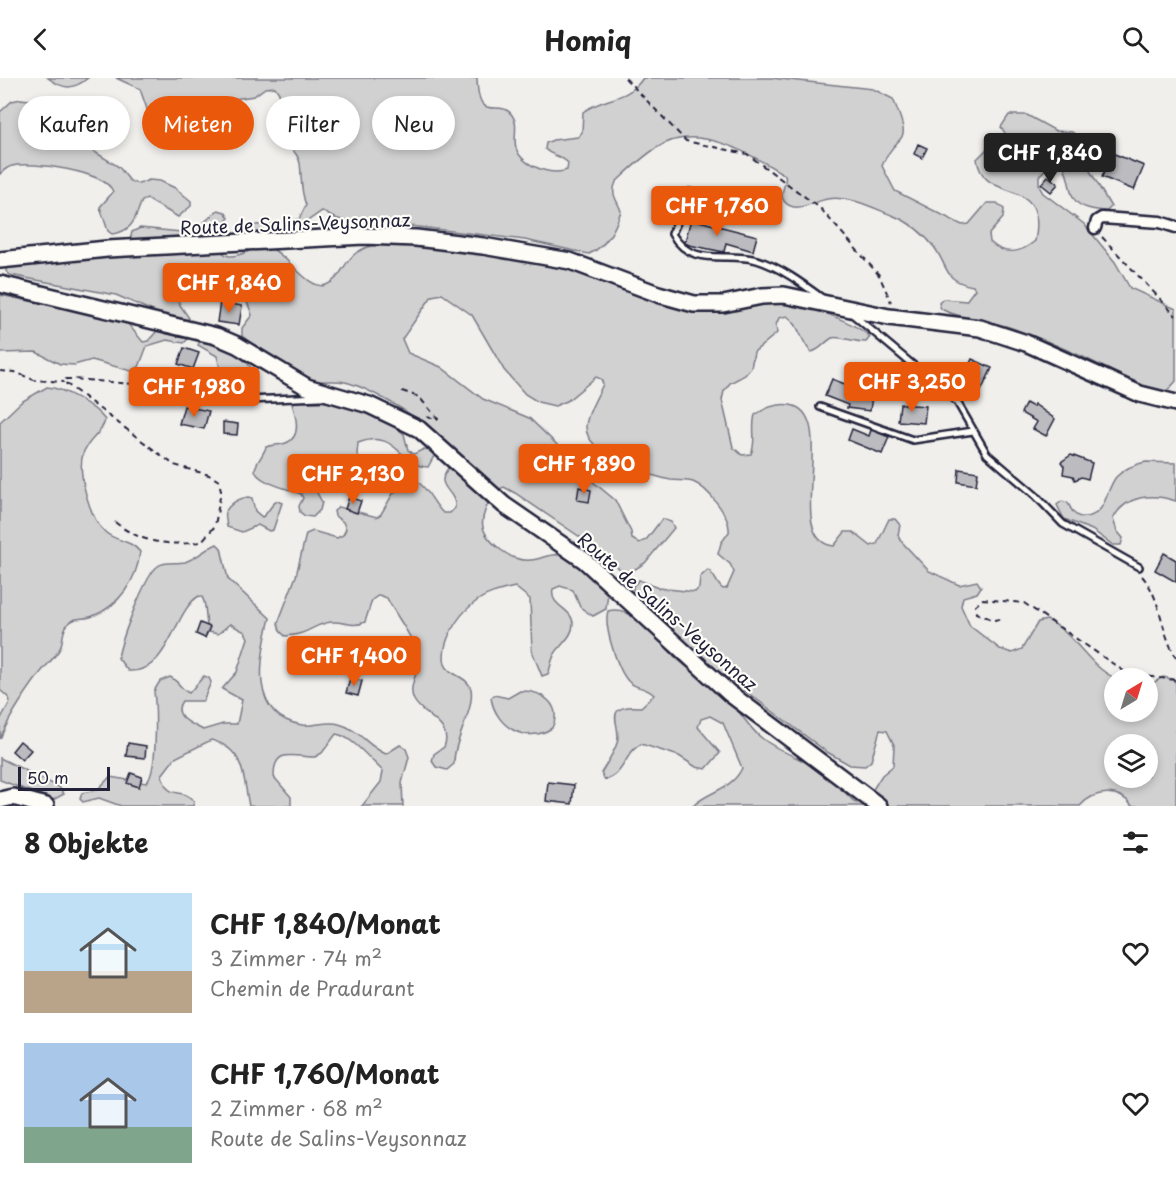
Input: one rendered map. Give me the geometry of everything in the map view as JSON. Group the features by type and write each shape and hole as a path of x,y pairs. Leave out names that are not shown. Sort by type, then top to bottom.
{"street":[{"path":"1095,228 1097,221 1102,218 1161,222 1176,227"},
{"name":"Route de Salins-Veysonnaz","path":"0,260 107,249 364,236 416,238 553,256 597,269 658,294 694,304 723,304 778,295 889,317 980,328 1026,344 1140,394 1176,403"},
{"name":"Route de Salins-Veysonnaz","path":"0,284 216,336 237,345 298,383 369,405 419,429 504,505 584,560 729,693 879,806"},
{"path":"0,800 13,797 46,806"}],"lane":[{"path":"690,192 672,234 680,247 706,258 737,257 758,260 803,284 826,302 825,304"},
{"path":"845,309 957,402 987,454 1035,495 1063,525 1139,567"},
{"path":"153,388 220,401 320,398 328,394"},
{"path":"820,407 913,440 973,431"}],"path":[{"path":"625,78 686,141 747,154 820,208 879,275 891,299 889,317"},
{"path":"1095,228 1176,316"},
{"path":"0,370 15,372 34,380 64,382 118,420 174,465 209,475 219,481 221,491 215,526 201,542 178,545 154,542 129,534 115,522"},
{"path":"64,382 66,379 119,381 153,388"},
{"path":"402,391 419,397 438,419 421,416 403,420"},
{"path":"1125,559 1153,590 1168,644 1176,657"},
{"path":"1000,620 976,613 975,606 983,599 1024,603 1128,674 1176,680"}],"shaded area":[{"path":"48,78 88,78 78,85 68,87 59,85"},
{"path":"116,78 477,78 481,102 490,108 507,110 512,115 516,126 516,148 524,160 538,168 560,172 567,170 568,163 547,151 546,143 578,137 582,132 583,112 623,95 643,78 771,78 873,89 893,99 903,126 901,138 882,166 895,191 962,225 969,224 987,203 997,203 1004,209 1003,218 989,234 990,242 1007,251 1019,250 1035,241 1037,220 1033,206 1014,192 991,182 982,173 977,159 987,149 1034,155 1056,149 1044,138 1014,140 1001,127 1009,115 1027,115 1056,131 1072,132 1078,137 1084,149 1086,164 1111,207 1107,211 1092,209 1075,201 1060,159 1055,159 1039,176 1039,186 1043,193 1084,224 1115,262 1130,288 1176,309 1176,381 1165,391 1151,392 1083,357 1030,335 1003,325 949,313 941,309 939,303 943,299 966,301 975,289 951,277 934,247 911,225 870,206 844,199 827,199 799,207 788,205 782,198 785,175 739,150 705,139 688,138 671,141 655,149 616,182 614,194 621,211 619,218 605,242 589,254 525,240 411,226 364,227 332,217 322,211 299,227 281,234 246,235 245,230 250,226 299,219 306,205 300,163 293,150 360,150 360,96 279,96 275,87 265,88 254,96 142,96 140,89"},
{"path":"18,100 18,150 92,150 119,167 130,181 139,184 149,180 160,181 175,188 191,201 191,206 178,217 147,199 142,201 130,226 112,234 108,231 100,207 113,192 108,185 97,178 67,169 35,165 12,166 0,174 0,112 12,101"},
{"path":"218,210 225,212 229,218 213,235 219,248 225,254 240,255 264,247 272,249 306,278 319,285 326,285 333,281 353,255 372,246 429,245 498,253 542,262 702,311 722,312 758,303 782,301 838,318 863,331 870,337 866,342 835,337 811,352 791,320 787,316 779,318 776,325 777,333 754,352 751,368 745,375 730,383 724,391 722,400 733,447 742,455 751,454 754,444 755,415 763,410 780,405 790,405 804,413 811,430 812,523 819,539 834,546 845,532 853,532 871,546 877,544 889,519 895,519 900,525 898,535 901,541 929,571 959,585 977,581 981,587 977,593 963,597 961,606 970,626 1000,649 1012,653 1022,649 1038,622 1047,620 1066,633 1104,672 1104,722 1158,722 1158,680 1163,677 1172,679 1176,683 1176,806 1132,806 1120,796 1106,793 1092,797 1080,806 693,806 726,786 742,768 723,723 710,716 701,719 698,727 720,753 706,769 696,767 679,756 641,744 631,753 617,774 605,780 601,773 617,743 617,712 628,707 641,707 654,695 629,682 620,668 610,637 608,611 617,610 636,618 676,658 729,701 758,735 775,747 821,770 856,803 865,802 882,775 893,766 894,745 887,731 880,730 871,761 865,766 850,765 827,752 708,663 633,595 633,586 639,580 658,588 695,592 699,588 700,577 708,570 723,589 727,588 734,572 730,564 718,554 721,543 729,532 729,526 722,511 699,485 688,481 671,480 634,469 607,455 596,446 589,437 586,427 590,411 603,384 601,379 596,377 567,401 555,406 538,402 525,394 504,370 472,315 442,294 432,296 402,339 408,353 441,367 483,399 529,418 571,458 580,471 615,500 631,532 632,539 639,543 646,540 662,519 671,522 674,528 645,563 632,571 622,571 583,539 515,493 504,487 494,491 482,523 492,543 511,557 518,559 534,560 558,555 570,560 586,571 605,590 606,609 593,616 580,607 573,590 560,586 553,589 554,600 569,614 573,628 554,655 548,674 542,676 532,651 530,599 515,587 487,595 467,609 447,639 444,656 447,668 469,685 471,689 470,706 457,746 454,764 447,770 436,767 432,761 434,754 444,747 445,732 414,700 412,685 418,660 414,644 387,598 379,595 372,600 365,622 361,624 331,622 300,634 285,636 280,631 278,623 296,576 306,534 313,531 337,538 343,535 346,529 343,522 335,516 334,511 339,507 377,517 394,492 418,482 443,513 450,513 455,508 455,502 443,479 450,466 422,424 398,407 377,395 345,382 311,379 242,336 242,328 252,315 243,295 234,283 216,270 179,299 180,305 189,318 185,321 164,316 116,295 10,275 6,271 9,265 105,253 135,255 137,250 130,240 132,232 140,228 192,233"},
{"path":"0,295 118,319 128,324 143,342 148,341 157,331 188,339 184,343 167,340 147,346 139,367 131,371 92,360 74,365 60,364 36,352 0,353"},
{"path":"200,341 226,349 244,360 253,374 251,382 245,389 238,393 215,386 198,389 188,387 185,380 189,377 210,379 220,368 217,356 198,345"},
{"path":"47,387 79,399 105,420 104,425 83,454 82,472 86,495 94,517 105,532 132,545 140,552 131,582 119,599 102,612 74,620 66,627 59,650 22,698 0,739 0,720 10,702 0,690 0,422 21,402"},
{"path":"297,400 340,403 370,413 404,434 408,450 414,454 424,449 430,450 434,456 428,467 410,461 382,440 358,443 357,454 362,463 357,473 348,480 332,484 303,473 298,478 298,482 316,491 322,502 320,510 313,517 305,516 300,512 299,506 303,498 301,494 261,478 255,469 266,447 286,443 294,436 296,426 292,404"},
{"path":"1146,462 1176,463 1176,501 1149,497 1140,498 1125,505 1113,519 1117,531 1123,538 1121,545 1113,545 1092,530 1064,519 1057,505 1062,501 1068,503 1076,515 1085,517 1092,515 1102,507 1116,477 1130,467"},
{"path":"248,497 252,498 255,511 262,517 277,501 282,503 273,530 269,531 258,525 242,532 227,527 225,512 235,502"},
{"path":"217,544 221,548 228,579 270,618 261,667 266,698 273,710 285,719 302,725 330,723 346,726 386,754 400,745 406,749 409,757 402,783 403,806 362,806 381,782 383,771 348,739 336,734 322,753 315,757 287,755 277,761 274,777 291,797 291,806 249,806 244,775 237,757 222,744 211,740 175,758 162,775 171,791 189,797 194,801 193,806 121,806 99,798 83,802 80,799 82,793 97,790 110,777 146,783 153,767 156,725 154,691 160,681 170,677 189,693 204,676 209,678 211,682 203,701 182,701 179,706 181,715 203,730 223,724 237,724 242,700 222,689 237,672 248,638 245,632 230,624 218,634 209,632 202,597 199,596 190,604 162,653 153,663 142,669 128,671 118,658 134,609 147,582 158,566 167,563 182,563"},
{"path":"520,691 543,696 553,706 555,720 552,728 542,733 523,734 506,725 499,717 491,698 494,695 508,698"},
{"path":"0,758 59,787 64,794 53,800 0,780"}],"building":[{"path":"918,144 927,148 922,158 914,154"},
{"path":"1112,153 1144,166 1134,190 1102,177"},
{"path":"1048,176 1058,184 1051,192 1041,184"},
{"path":"691,219 757,236 753,251 726,243 724,252 689,245 685,242"},
{"path":"220,302 242,306 239,325 217,322"},
{"path":"184,348 199,353 193,369 178,364"},
{"path":"972,359 992,368 981,391 961,382"},
{"path":"832,379 860,390 859,394 872,396 870,411 847,408 848,405 825,396"},
{"path":"1026,403 1033,407 1034,404 1055,419 1046,436 1033,429 1037,422 1021,413"},
{"path":"900,404 926,406 924,423 898,421"},
{"path":"184,406 209,411 204,429 179,424"},
{"path":"223,422 238,424 237,435 223,434"},
{"path":"852,429 869,436 871,430 889,437 882,454 848,440"},
{"path":"1071,455 1092,463 1088,479 1081,477 1075,480 1073,476 1063,474 1064,466 1061,462"},
{"path":"959,469 978,472 976,485 958,482"},
{"path":"579,487 591,490 589,502 577,500"},
{"path":"349,497 361,501 357,513 345,509"},
{"path":"1164,553 1176,560 1176,582 1155,570"},
{"path":"200,623 210,627 205,638 196,634"},
{"path":"350,678 362,681 358,696 346,693"},
{"path":"20,741 31,750 22,760 12,751"},
{"path":"128,743 146,746 145,758 126,756"},
{"path":"131,773 142,777 139,787 127,783"},
{"path":"548,782 574,785 572,804 546,801"}]}
